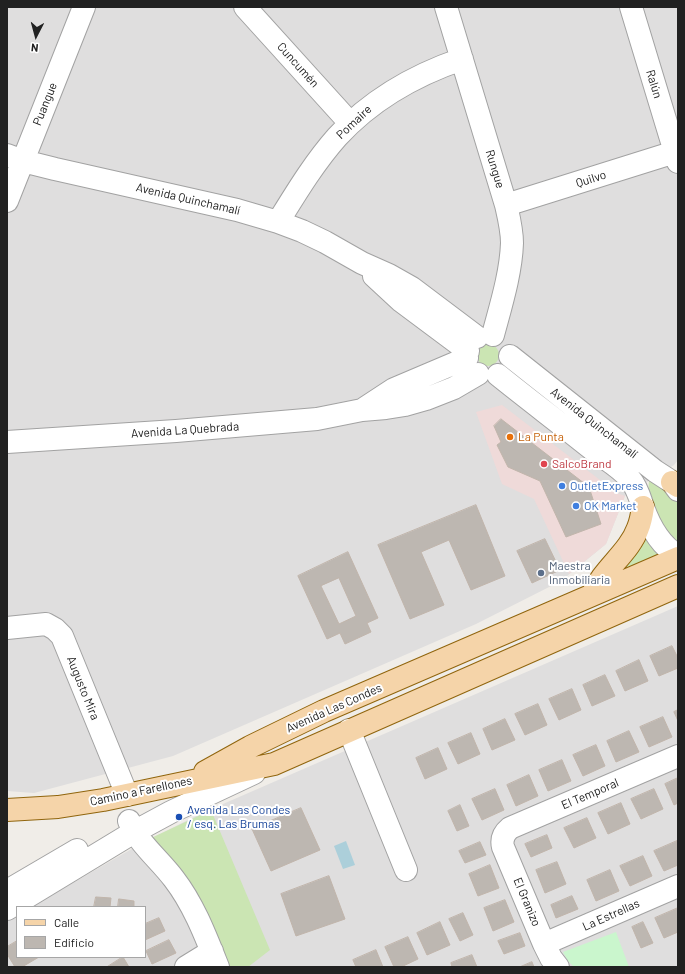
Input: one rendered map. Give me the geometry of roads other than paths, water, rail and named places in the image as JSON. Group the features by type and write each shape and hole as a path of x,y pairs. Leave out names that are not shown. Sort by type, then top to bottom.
{"main road":[{"path":"592,595 598,582 634,537 638,528 641,500"},
{"name":"Avenida Las Condes","path":"191,781 236,754 274,734 678,557"},
{"name":"Avenida Las Condes","path":"274,764 678,586"},
{"name":"Camino a Farellones","path":"7,810 58,807 103,800 274,764"}],"street":[{"name":"Puangue","path":"7,201 15,158 84,7"},
{"name":"Cuncumén","path":"245,7 350,123"},
{"name":"Rungue","path":"446,7 506,205 511,228 511,255 480,355"},
{"name":"Ralún","path":"631,7 676,157"},
{"name":"Pomaire","path":"278,222 309,172 350,123 372,105 401,86 462,59"},
{"name":"Quilvo","path":"506,205 676,157"},
{"name":"Avenida Quinchamalí","path":"15,158 237,210 278,222 325,242 362,263 389,275 412,288 480,355 596,452 620,469 631,480 659,539 678,557"},
{"name":"Avenida Quinchamalí","path":"480,355 500,338 506,342 510,356 671,482"},
{"name":"Avenida La Quebrada","path":"7,442 279,423 317,419 362,410 386,408 426,399 454,388 480,355"},
{"path":"641,500 638,485 641,477 647,472 671,482"},
{"name":"Augusto Mira","path":"7,628 46,624 55,629 62,636 127,795"},
{"path":"349,730 406,870"},
{"name":"El Temporal","path":"504,834 510,828 678,756"},
{"name":"Avenida Las Condes","path":"7,891 132,827 171,812 274,764"},
{"name":"Avenida Las Condes","path":"7,909 132,827 191,781"},
{"path":"132,827 180,887 196,914 215,959 186,967"},
{"name":"El Granizo","path":"504,834 502,842 503,847 544,944 551,958 558,967"},
{"name":"La Estrellas","path":"544,944 678,886"}],"water":[{"path":"346,841 355,865 343,869 334,846"}],"place":[{"name":"La Punta","path":"510,437"},
{"name":"SalcoBrand","path":"544,464"},
{"name":"OutletExpress","path":"562,486"},
{"name":"OK Market","path":"576,506"},
{"name":"Maestra Inmobiliaria","path":"541,573"},
{"name":"Avenida Las Condes / esq. Las Brumas","path":"179,817"}]}
